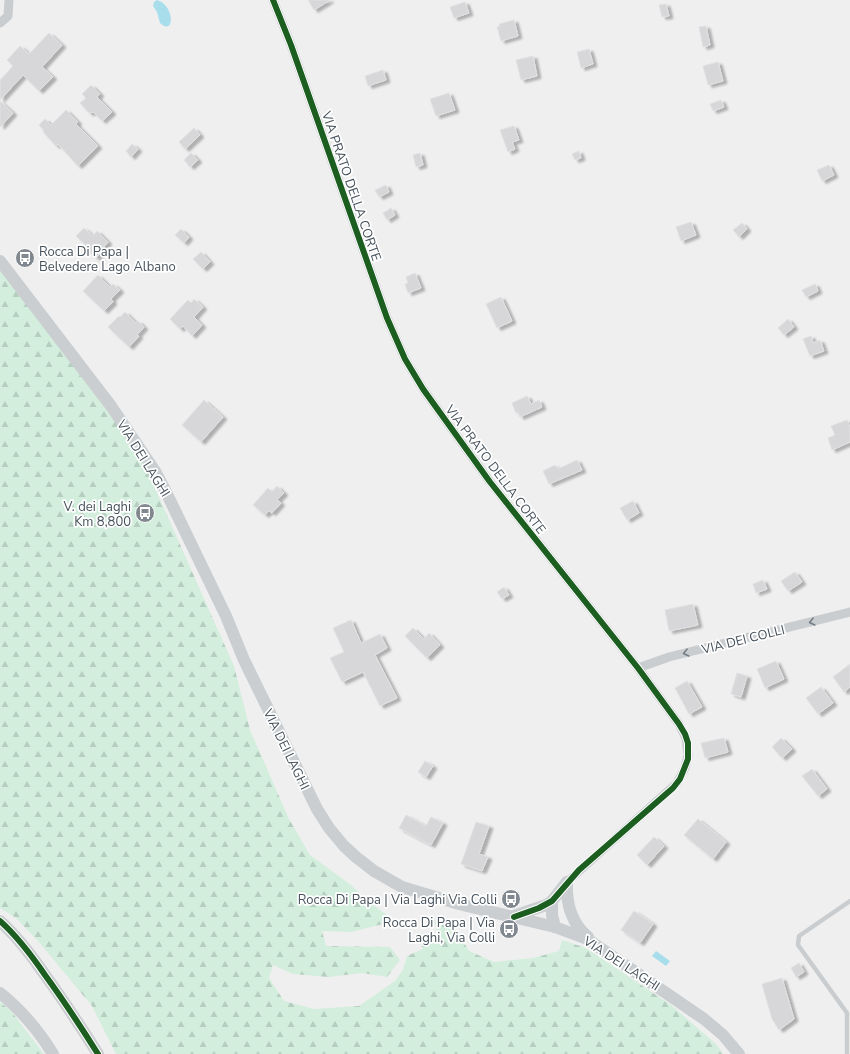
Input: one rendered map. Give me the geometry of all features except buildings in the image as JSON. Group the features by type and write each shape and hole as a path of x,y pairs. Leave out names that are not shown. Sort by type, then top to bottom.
{"main road":[{"name":"VIA DEI LAGHI","path":"0,261 111,406 158,475 226,616 244,660 266,707 317,809 334,834 348,850 365,865 397,885 459,904 555,927 581,936 595,943 704,1019 723,1035 738,1054"},
{"path":"514,917 539,908 552,900 567,882"},
{"path":"567,882 569,908 578,926 595,943"},
{"path":"552,900 552,915 555,927 564,919 569,908"},
{"path":"0,921 14,934 33,957 68,1007 98,1054"},
{"path":"0,993 28,1020 47,1043 53,1054"}],"street":[{"name":"VIA PRATO DELLA CORTE","path":"273,0 294,53 387,318 410,369 490,482 638,668 683,729 688,749 685,768 680,779 673,788 567,882"},
{"path":"0,23 7,17 6,5"},
{"name":"VIA DEI COLLI","path":"638,668 669,657 850,612"}],"lane":[{"path":"847,1054 847,1013 798,945 799,936 850,900"}],"green space":[{"path":"0,270 48,331 121,430 146,468 234,666 250,730 289,819 310,855 351,885 368,901 395,921 351,932 322,931 326,946 390,947 400,960 387,977 362,973 329,977 293,974 273,965 269,978 284,1001 314,1009 359,1006 395,981 403,970 407,956 423,949 417,933 439,935 434,921 452,923 469,951 494,962 533,958 559,951 562,940 586,948 671,1005 716,1044 723,1054 116,1054 92,1006 38,941 16,918 0,908"},
{"path":"0,1002 11,1011 44,1054 0,1054"}],"water":[{"path":"157,0 163,3 170,13 171,19 168,26 160,23 157,12 153,6 154,2"},
{"path":"656,951 670,961 666,966 652,956"}],"cycle path":[{"path":"273,0 291,45 387,318 405,359 423,389 490,482 638,668 679,724 688,743 688,759 680,779 673,788 579,870 552,901 539,908 514,917"},
{"path":"0,921 19,940 35,961 66,1004 98,1054"}],"place":[{"name":"Rocca Di Papa | Belvedere Lago Albano","path":"25,258"},
{"name":"V. dei Laghi Km 8,800","path":"145,513"},
{"name":"Rocca Di Papa | Via Laghi Via Colli","path":"511,899"},
{"name":"Rocca Di Papa | Via Laghi, Via Colli","path":"509,929"}]}
